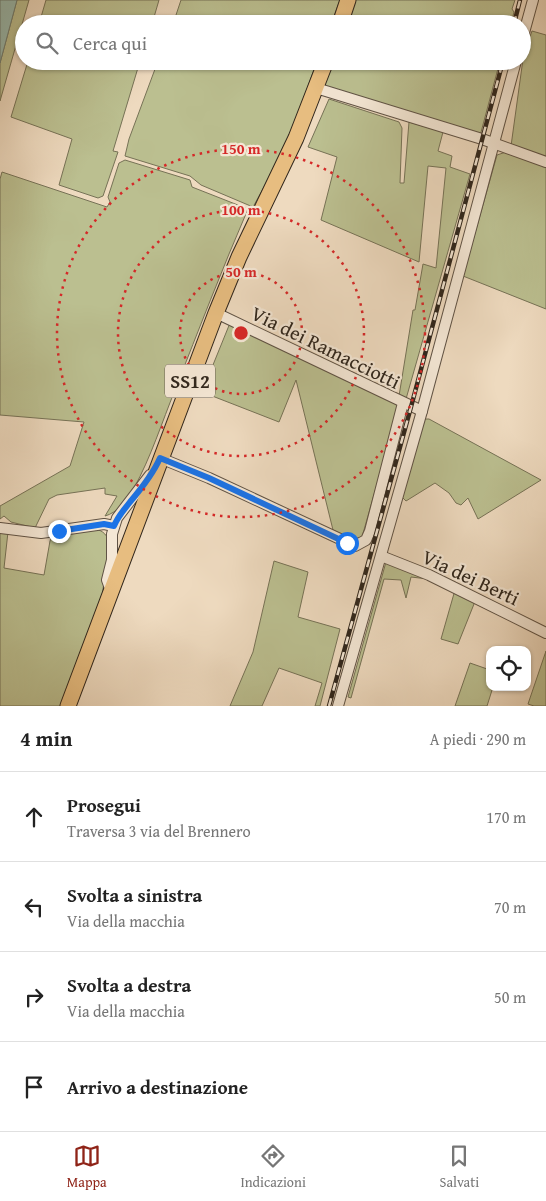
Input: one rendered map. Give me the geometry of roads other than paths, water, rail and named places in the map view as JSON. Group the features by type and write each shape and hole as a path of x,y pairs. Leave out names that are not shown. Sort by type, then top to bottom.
{"main road":[{"path":"343,15 348,0"},
{"name":"SS12","path":"68,706 158,462 216,313 243,248 296,138 323,70"}],"street":[{"path":"529,15 533,0"},
{"path":"338,706 422,411 513,70"},
{"path":"316,88 493,143 546,162"},
{"name":"Via dei Ramacciotti","path":"216,313 422,411"},
{"path":"111,591 107,580 112,560 114,526 117,518 158,462 209,478 355,546 366,540 370,531 403,403"},
{"path":"0,528 41,533 104,524 114,526"},
{"name":"Via dei Berti","path":"380,556 429,575 546,633"}],"water":[{"path":"0,0 17,0 0,63"}],"railway":[{"path":"516,15 520,0"},
{"path":"329,706 501,70"}]}
